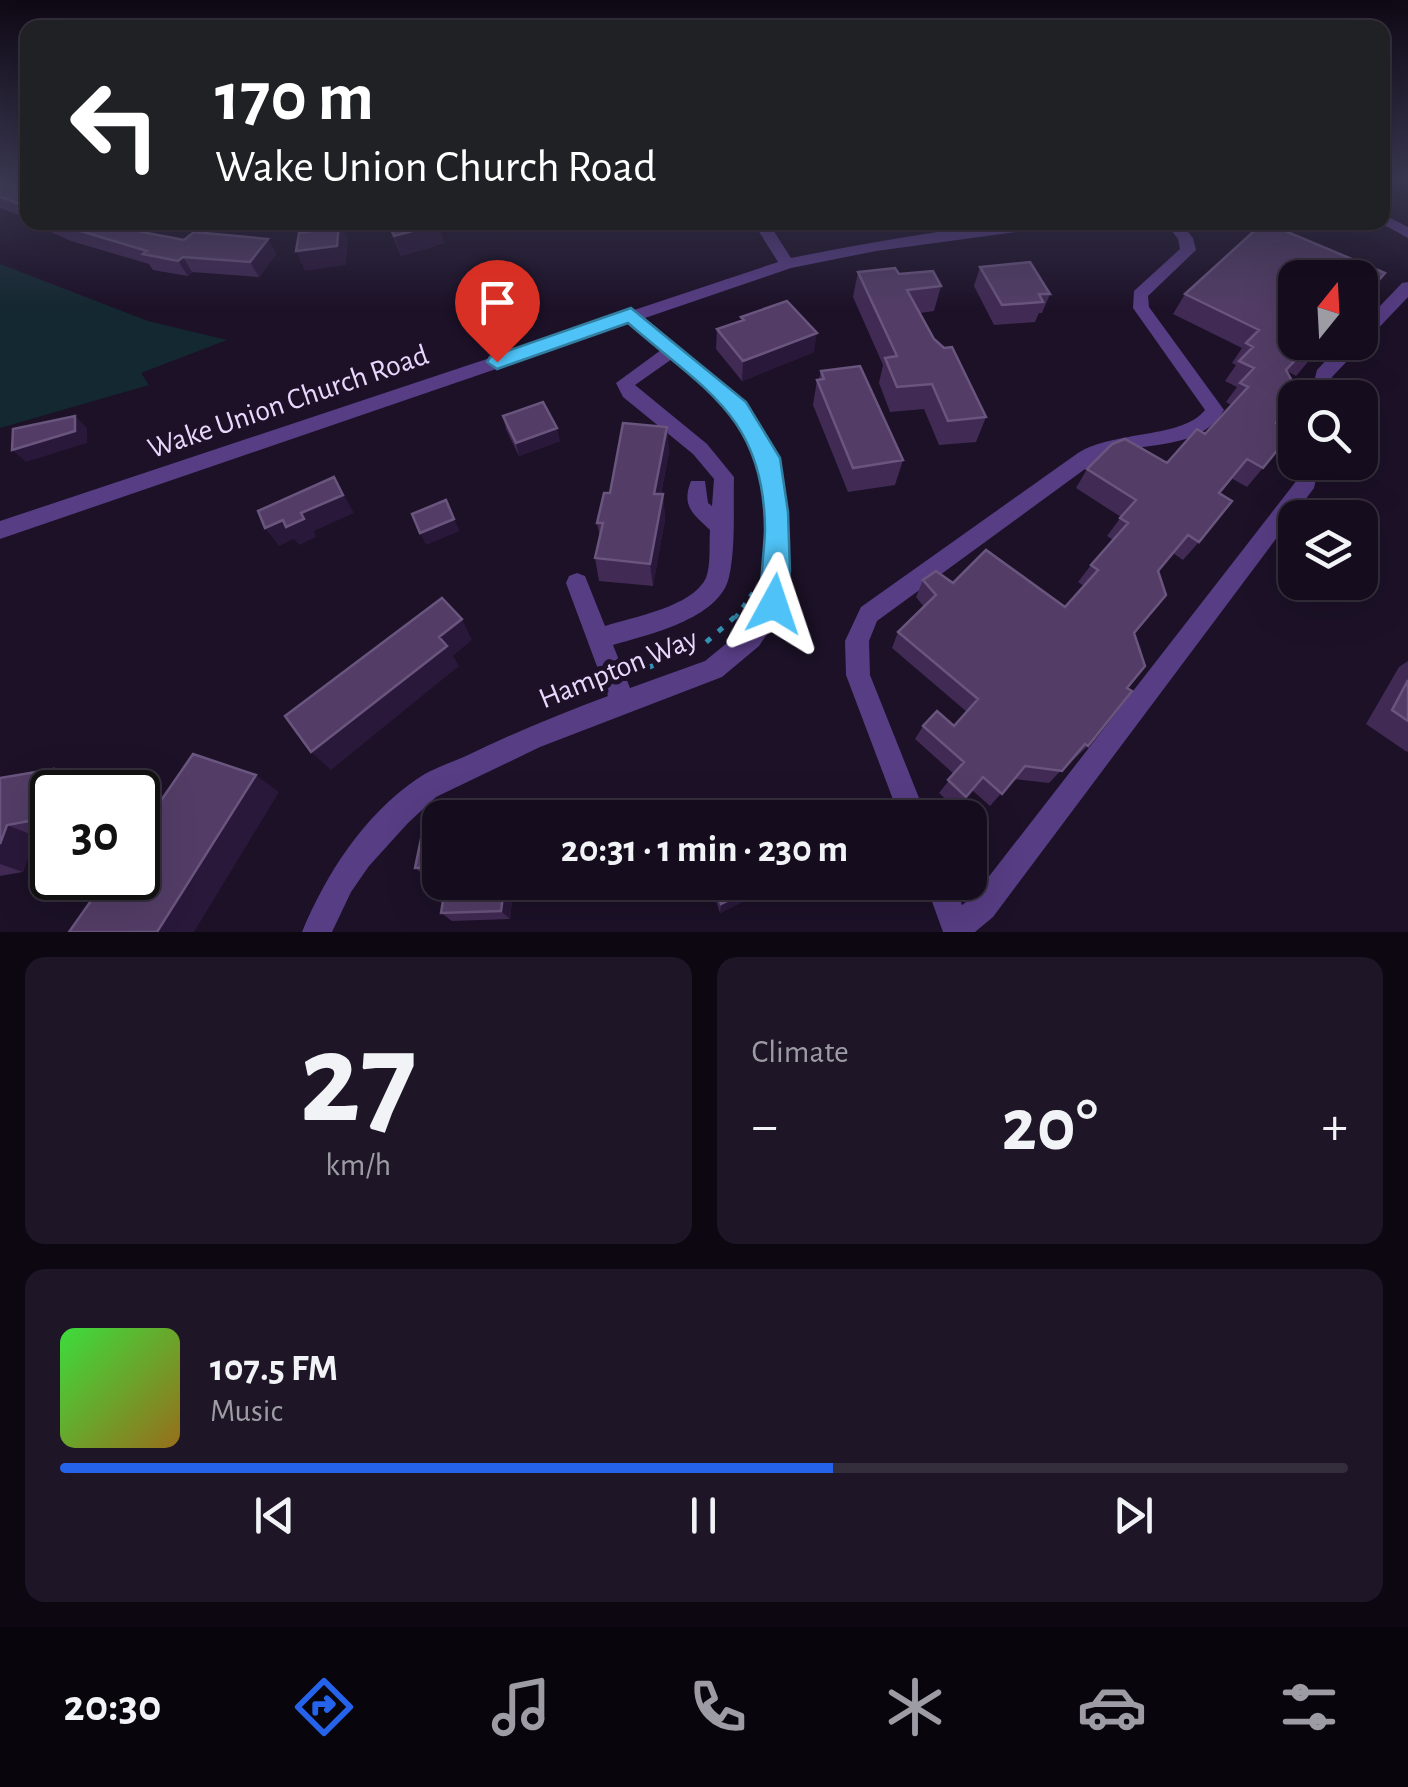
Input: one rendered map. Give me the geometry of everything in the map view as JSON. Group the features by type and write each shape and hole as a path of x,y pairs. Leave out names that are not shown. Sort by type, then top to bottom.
{"street":[{"path":"765,230 787,264"},
{"name":"Wake Union Church Road","path":"0,530 787,264 876,246 999,230"},
{"path":"907,800 858,676 857,641 870,614 1072,467 1106,447 1191,430 1210,421 1216,410 1141,308 1140,295 1188,250 1178,230"},
{"path":"1378,318 1408,287"},
{"name":"Hampton Way","path":"317,932 341,882 359,856 427,788 516,744 713,669 751,638 774,604 778,571 776,512 768,458 738,407 631,315"},
{"path":"598,639 705,598 718,578 724,477 700,449 630,392 625,383 671,351"},
{"path":"1322,380 1337,360"},
{"path":"700,449 697,506 723,528"},
{"path":"946,900 957,930 982,906 1307,480"},
{"path":"576,583 623,702"}],"shaded area":[{"path":"0,264 148,321 227,340 141,373 149,385 0,428"}],"building":[{"path":"77,230 145,230 142,232 184,240 194,232 268,239 250,262 183,257 178,261 143,254 147,251"},
{"path":"338,230 337,246 296,251 299,233"},
{"path":"391,230 416,230 394,236"},
{"path":"1255,230 1283,230 1354,260 1278,260 1278,360 1295,360 1286,370 1292,380 1278,380 1278,449 1263,468 1247,459 1219,493 1232,501 1199,542 1188,535 1158,571 1166,595 1134,633 1145,666 1127,688 1132,691 1088,746 1085,744 1062,771 1025,766 1002,794 983,777 966,797 948,780 964,762 923,726 937,711 954,726 978,699 898,632 936,595 923,580 936,571 953,583 986,550 1065,607 1098,570 1091,565 1128,523 1120,518 1136,500 1087,469 1112,444 1125,439 1167,463 1197,429 1205,434 1248,387 1240,383 1254,368 1239,361 1253,347 1246,343 1259,330 1185,294"},
{"path":"1030,262 1050,294 1039,294 1043,302 1002,305 980,267"},
{"path":"895,268 899,274 933,271 941,286 907,290 934,339 944,348 952,347 986,417 948,421 932,384 897,387 885,358 897,356 858,272"},
{"path":"787,301 817,333 743,361 717,329 744,320 741,317"},
{"path":"860,366 903,460 853,468 817,380 824,379 821,371"},
{"path":"543,402 557,428 516,443 503,416"},
{"path":"75,416 75,431 12,450 13,429"},
{"path":"623,423 667,427 654,494 663,494 650,564 595,558 603,523 597,523 604,493 610,493"},
{"path":"334,477 343,495 301,513 304,519 286,527 283,520 265,528 258,511"},
{"path":"446,500 454,519 420,533 412,514"},
{"path":"442,598 462,619 439,637 447,646 311,752 285,716"},
{"path":"1408,680 1408,721 1392,710"},
{"path":"193,754 256,775 157,932 69,932 92,900 160,900 160,802"},
{"path":"30,773 30,821 7,825 0,844 0,778"},
{"path":"421,839 422,868 415,868"},
{"path":"443,900 503,900 501,911 441,913"}],"route":[{"path":"497,362 631,315 738,407 768,458 776,512 778,571 774,604"}]}
